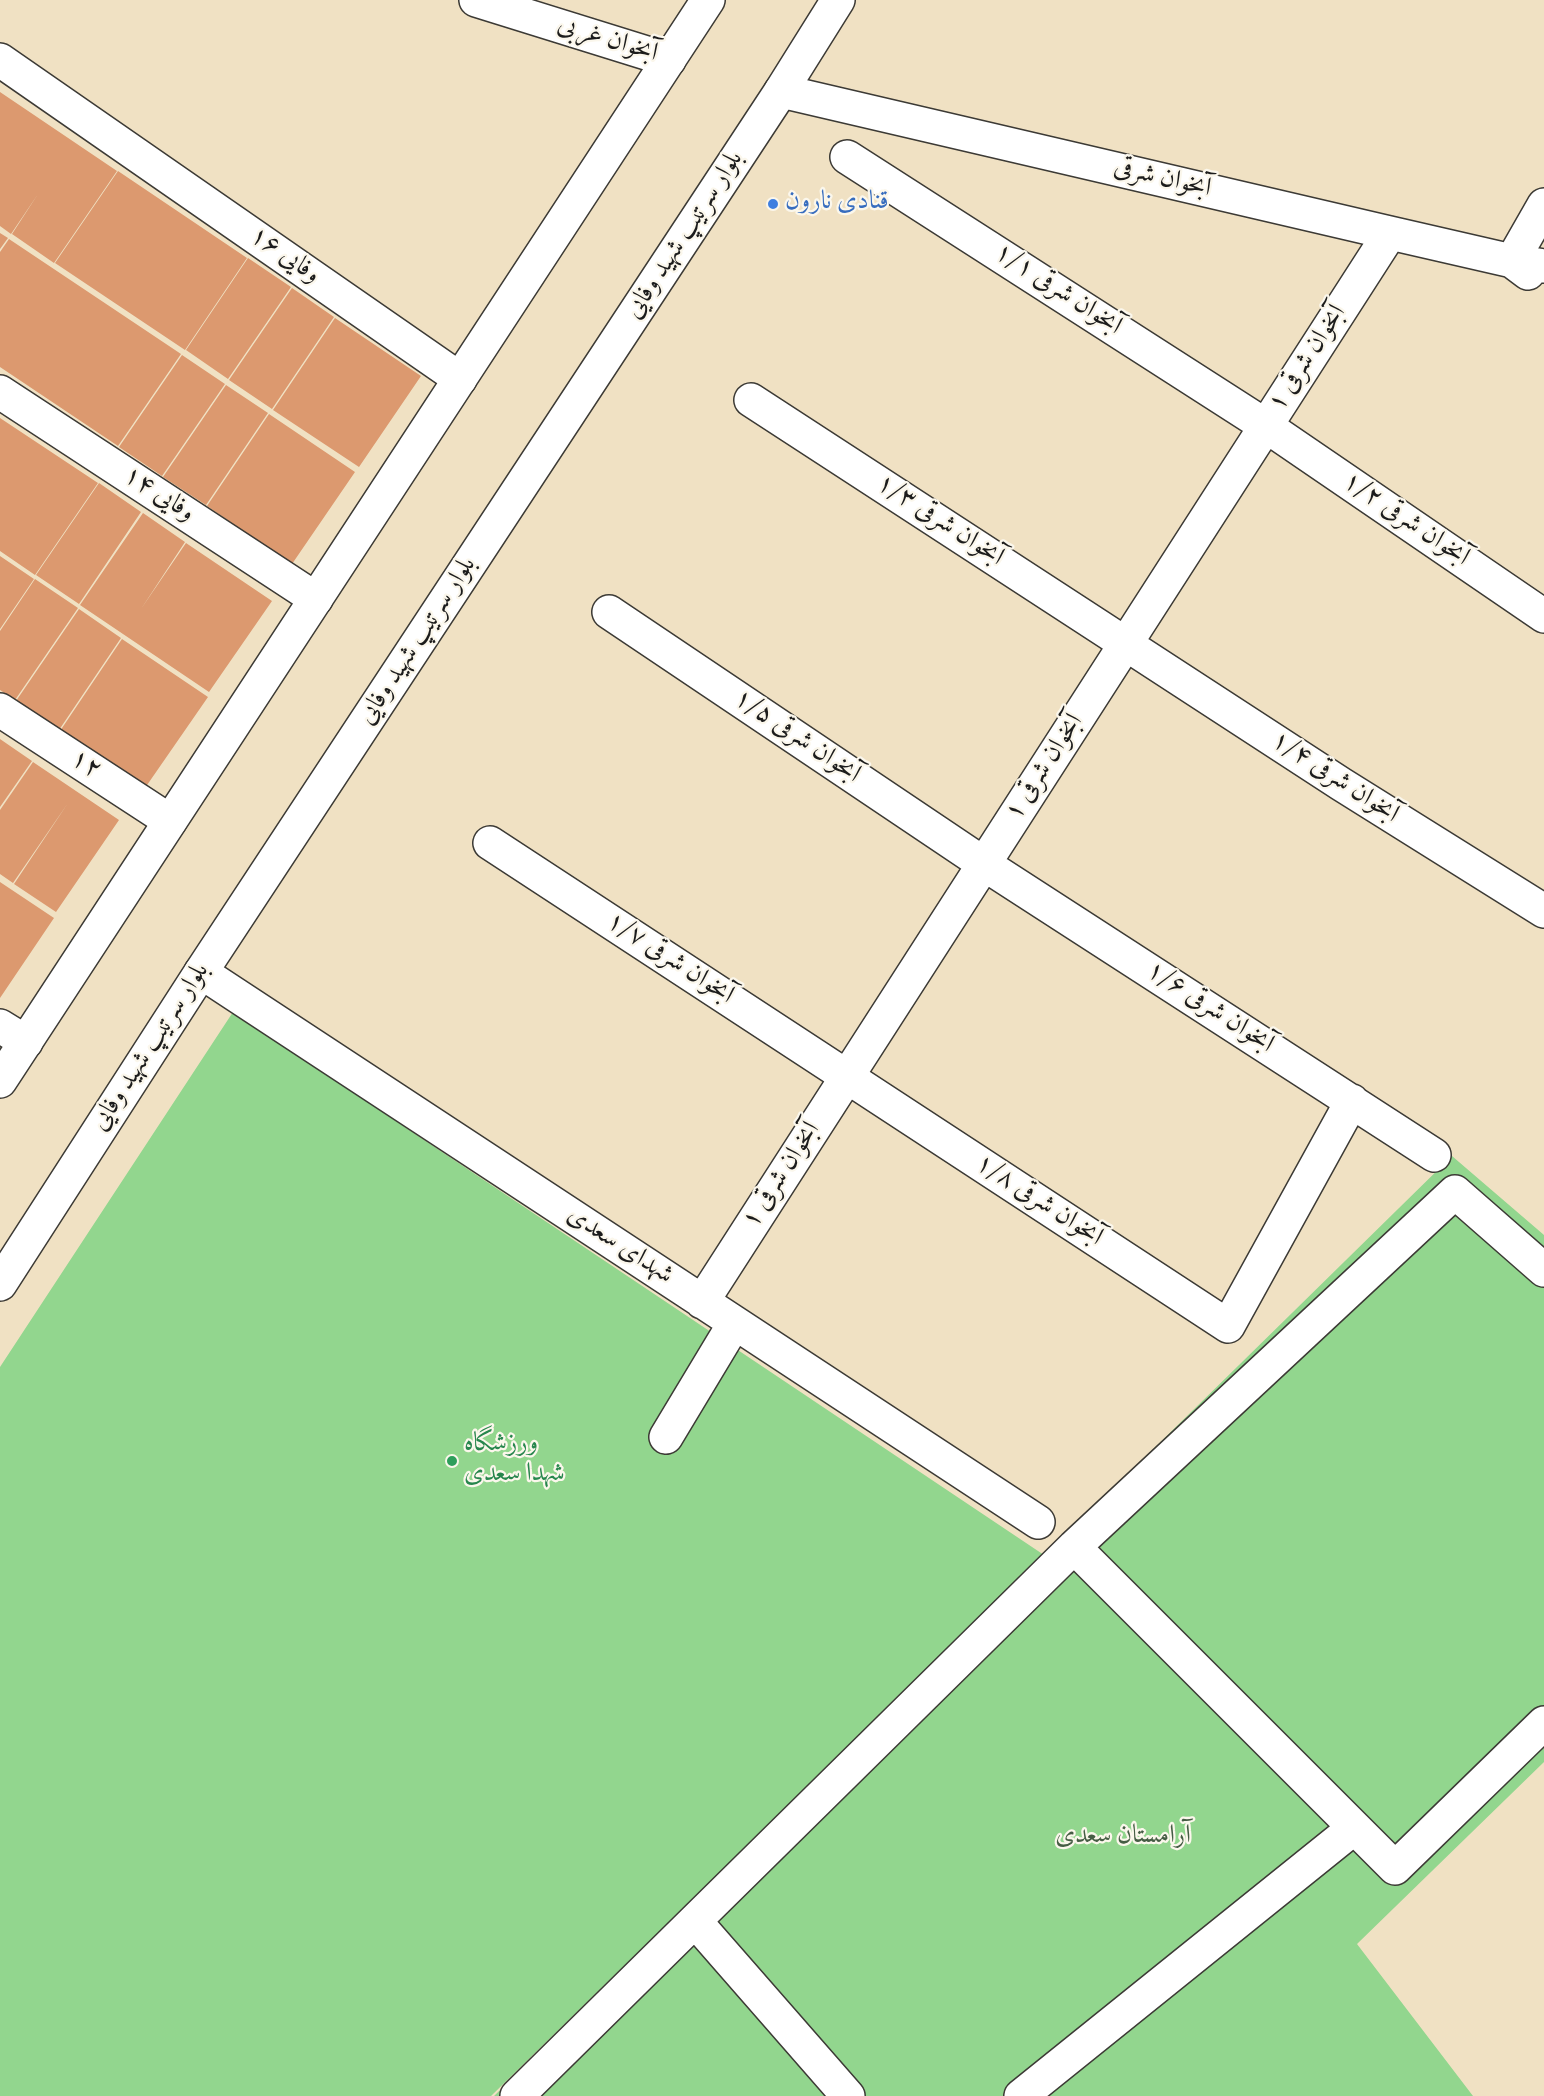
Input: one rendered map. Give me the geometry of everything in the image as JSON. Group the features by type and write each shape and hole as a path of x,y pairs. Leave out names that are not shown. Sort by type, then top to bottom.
{"street":[{"name":"آبخوان غربی","path":"476,0 669,60"},
{"path":"0,1081 13,1034 170,821 708,0"},
{"name":"بلوار سرتیپ شهید وفایی","path":"0,1284 201,972 781,91 838,0"},
{"name":"وفایی ۱۶","path":"0,60 460,379"},
{"name":"آبخوان شرقی","path":"781,91 1512,261 1544,266"},
{"name":"آبخوان شرقی ۱/۱","path":"847,157 1266,426"},
{"path":"1544,205 1512,261 1544,284"},
{"name":"آبخوان شرقی ۱","path":"702,1302 1390,233"},
{"name":"وفایی ۱۴","path":"0,392 316,599"},
{"name":"آبخوان شرقی ۱/۳","path":"751,400 1126,644"},
{"name":"آبخوان شرقی ۱/۲","path":"1266,426 1544,616"},
{"name":"آبخوان شرقی ۱/۵","path":"609,612 984,864"},
{"name":"آبخوان شرقی ۱/۴","path":"1126,644 1341,784 1544,911"},
{"name":"۱۲","path":"0,710 170,821"},
{"name":"آبخوان شرقی ۱/۷","path":"490,843 847,1077"},
{"name":"آبخوان شرقی ۱/۶","path":"984,864 1434,1155"},
{"name":"شهدای سعدی","path":"201,972 1038,1522"},
{"name":"آبخوان شرقی ۱/۸","path":"847,1077 1228,1326 1352,1101"},
{"path":"517,2096 1074,1547 1455,1192 1544,1270"},
{"path":"666,1437 734,1324"},
{"path":"1074,1547 1395,1869 1544,1724"},
{"path":"1027,2094 1354,1828"},
{"path":"694,1921 848,2096"}],"green space":[{"name":"ورزشگاه شهدا سعدی","path":"233,1012 1044,1555 491,2096 0,2096 0,1367"},
{"name":"آرامستان سعدی","path":"1452,1156 1544,1235 1544,1762 1357,1944 1473,2096 494,2096"}],"building":[{"path":"0,92 117,171 54,263 12,234 38,194 11,234 0,226"},
{"path":"118,171 247,258 185,350 55,263"},
{"path":"0,233 8,238 0,249"},
{"path":"9,239 181,354 118,446 0,367 0,252"},
{"path":"248,258 291,287 228,379 186,350"},
{"path":"292,288 334,317 272,409 229,380"},
{"path":"335,318 421,376 359,467 273,410"},
{"path":"182,355 225,384 162,476 119,447"},
{"path":"226,385 268,413 206,505 163,477"},
{"path":"269,414 355,472 292,564 207,506"},
{"path":"0,418 98,483 35,575 0,551"},
{"path":"99,483 141,512 79,604 36,575"},
{"path":"143,513 185,542 141,609 186,543 272,601 209,692 80,605"},
{"path":"0,556 34,579 0,629"},
{"path":"35,579 78,608 15,700 0,690 0,631"},
{"path":"79,609 121,638 59,730 16,701"},
{"path":"122,639 208,697 145,788 60,731"},
{"path":"0,739 32,761 0,807"},
{"path":"33,762 119,820 56,912 14,884 68,803 13,883 0,874 0,810"},
{"path":"0,882 54,918 0,998"}],"place":[{"name":"قنادی نارون","path":"773,204"},
{"name":"ورزشگاه شهدا سعدی","path":"452,1461"}]}
